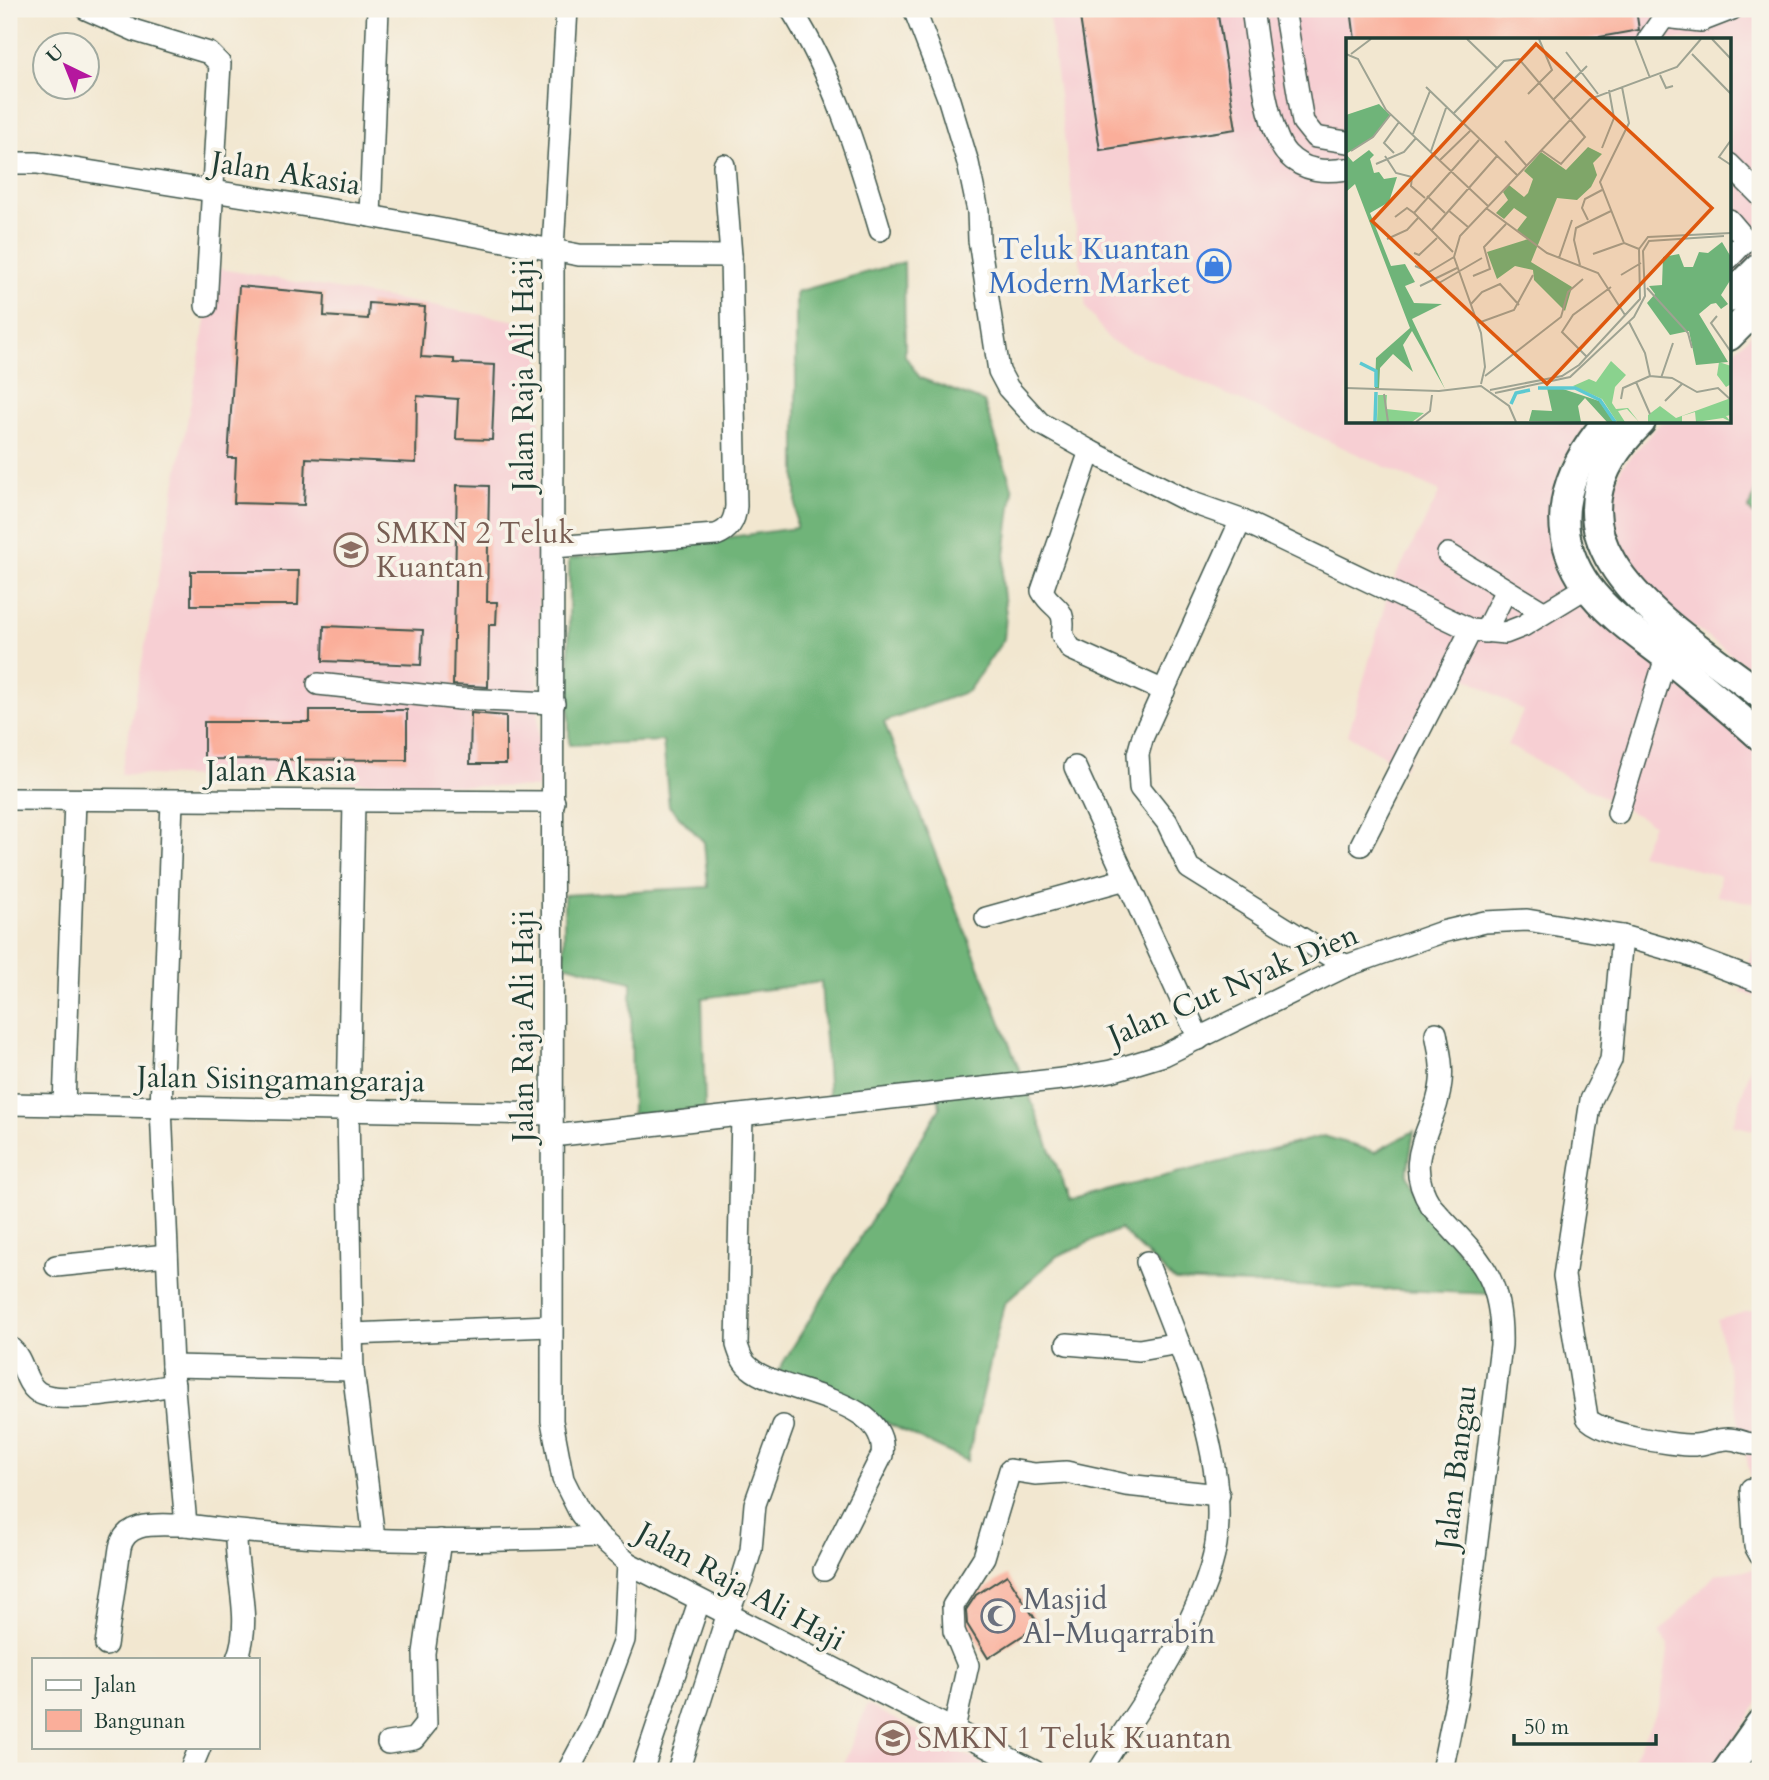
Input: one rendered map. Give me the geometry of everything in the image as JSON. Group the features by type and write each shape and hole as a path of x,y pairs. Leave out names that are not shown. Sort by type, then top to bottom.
{"main road":[{"path":"1730,297 1760,267"},
{"path":"1730,335 1757,314"},
{"path":"1606,424 1575,466 1565,505 1564,529 1572,556 1587,587 1622,621 1760,736"},
{"path":"1639,424 1610,459 1598,492 1595,521 1603,548 1616,574 1647,605 1760,694"},
{"path":"1727,1771 1760,1724"}],"street":[{"path":"86,9 136,31 209,53 220,64 206,306"},
{"path":"369,216 378,9"},
{"name":"Jalan Raja Ali Haji","path":"567,9 553,248 554,802 550,1326 552,1421 563,1479 580,1513 598,1537 628,1563 953,1733 1034,1771"},
{"path":"790,9 808,36 852,133 880,230"},
{"path":"914,9 949,100 968,163 999,372 1018,401 1040,423 1190,502 1241,520 1478,631 1505,633 1523,626 1587,587"},
{"path":"1252,9 1267,95 1281,146 1301,166 1328,171 1346,169"},
{"path":"1284,9 1303,122 1315,137 1346,142"},
{"path":"1649,38 1664,13 1701,21 1732,9"},
{"name":"Jalan Akasia","path":"9,163 37,163 369,216 553,248 579,255 731,256"},
{"path":"553,547 716,535 734,521 736,506 731,256 724,165"},
{"path":"1730,165 1760,195"},
{"path":"1730,221 1753,233 1730,257"},
{"path":"1090,451 1042,591 1065,618 1062,635 1071,649 1164,691"},
{"path":"1241,520 1138,754 1140,788 1167,822 1184,863 1198,876 1346,966"},
{"path":"1448,554 1543,612"},
{"path":"1361,845 1478,631 1506,590"},
{"path":"1618,813 1666,657"},
{"path":"318,684 460,699 554,703"},
{"path":"1075,767 1199,1038"},
{"name":"Jalan Akasia","path":"9,799 554,802"},
{"path":"64,1105 75,800"},
{"path":"172,801 161,1107 173,1376 186,1525"},
{"path":"354,802 348,1110 352,1334 353,1370 374,1538"},
{"path":"986,918 1126,879"},
{"name":"Jalan Cut Nyak Dien","path":"552,1136 1071,1078 1138,1063 1199,1038 1346,966 1442,932 1485,922 1527,920 1622,936 1685,954 1760,982"},
{"path":"1622,936 1611,1060 1591,1100 1564,1276 1587,1417 1589,1422 1600,1429 1629,1433 1652,1442 1694,1445 1727,1439 1750,1446 1760,1444"},
{"name":"Jalan Bangau","path":"1436,1033 1441,1084 1417,1161 1423,1194 1489,1272 1502,1313 1501,1345 1459,1687 1442,1771"},
{"name":"Jalan Sisingamangaraja","path":"9,1104 552,1114"},
{"path":"742,1115 737,1345 740,1357 758,1374 818,1395 861,1416 879,1431 884,1443 882,1455 824,1570"},
{"path":"56,1266 167,1255"},
{"path":"1099,1771 1177,1646 1200,1594 1216,1546 1219,1495 1192,1375 1147,1262"},
{"path":"352,1334 550,1326"},
{"path":"1068,1344 1139,1350 1178,1343"},
{"path":"9,1347 24,1364 33,1387 42,1395 91,1396 173,1376 353,1370"},
{"path":"678,1771 751,1550 755,1504 783,1426"},
{"path":"953,1733 968,1665 954,1631 953,1606 984,1557 1010,1470 1035,1474 1066,1472 1126,1485 1219,1495"},
{"path":"1751,1489 1755,1546 1760,1555"},
{"path":"106,1645 120,1548 126,1533 137,1527 186,1525 236,1534 440,1540 598,1537"},
{"path":"236,1534 243,1625 237,1658"},
{"path":"388,1743 414,1739 426,1724 424,1653 440,1540"},
{"path":"568,1771 592,1726 624,1640 628,1563"},
{"path":"642,1771 699,1602"},
{"path":"190,1771 200,1748"}],"shaded area":[{"name":"Teluk Kuantan Modern Market","path":"1048,9 1760,9 1760,251 1730,280 1730,38 1346,38 1346,424 1587,424 1561,465 1555,490 1550,542 1575,596 1760,747 1760,904 1717,896 1720,876 1640,854 1653,824 1507,745 1523,711 1453,669 1404,768 1348,735 1390,587 1440,492 1110,341 1086,308"},
{"name":"SMKN 2 Teluk Kuantan","path":"216,268 540,325 538,788 121,774"},
{"path":"1760,325 1760,479 1749,509 1760,522 1760,676 1655,598 1626,570 1609,520 1612,495 1622,466 1659,424 1730,424 1730,355"},
{"path":"1760,926 1760,998 1741,992"},
{"path":"1760,1034 1760,1132 1733,1125"},
{"path":"1760,1308 1760,1521 1717,1320"},
{"path":"1760,1568 1760,1700 1714,1771 1627,1771 1660,1705 1669,1644 1659,1633 1716,1574"},
{"name":"SMKN 1 Teluk Kuantan","path":"867,1705 997,1771 841,1771"}],"green space":[{"path":"904,262 905,356 920,378 984,402 1013,490 1002,580 1006,615 1004,639 968,691 884,722 1070,1200 1324,1136 1375,1152 1414,1131 1407,1174 1418,1199 1492,1294 1175,1281 1120,1229 1057,1256 1004,1304 967,1461 778,1371 940,1108 937,1087 829,1097 821,982 702,998 705,1109 632,1114 631,982 564,964 564,895 708,887 704,842 669,806 663,741 569,745 569,559 796,528 796,292"},
{"path":"1760,479 1760,522 1749,509"}],"building":[{"path":"1137,9 1217,9 1236,129 1100,150 1080,17"},
{"path":"1351,9 1636,9 1639,30 1594,38 1355,38"},
{"path":"239,286 325,294 324,316 368,319 369,303 425,307 421,357 454,359 454,363 495,365 492,440 456,439 458,399 417,396 416,463 306,458 304,505 234,503 236,458 228,458"},
{"path":"457,485 489,486 487,602 497,602 496,625 489,625 488,687 453,685"},
{"path":"191,571 299,571 298,605 191,605"},
{"path":"324,626 423,630 421,665 323,661"},
{"path":"310,710 407,710 407,760 204,759 204,722 310,722"},
{"path":"471,713 506,716 506,764 470,764"},
{"name":"Masjid Al-Muqarrabin","path":"1007,1575 1039,1625 988,1658 967,1624 966,1610 976,1595"}],"place":[{"name":"Teluk Kuantan Modern Market","path":"1214,266"},
{"name":"SMKN 2 Teluk Kuantan","path":"351,550"},
{"name":"Masjid Al-Muqarrabin","path":"998,1616"},
{"name":"SMKN 1 Teluk Kuantan","path":"893,1738"}]}
